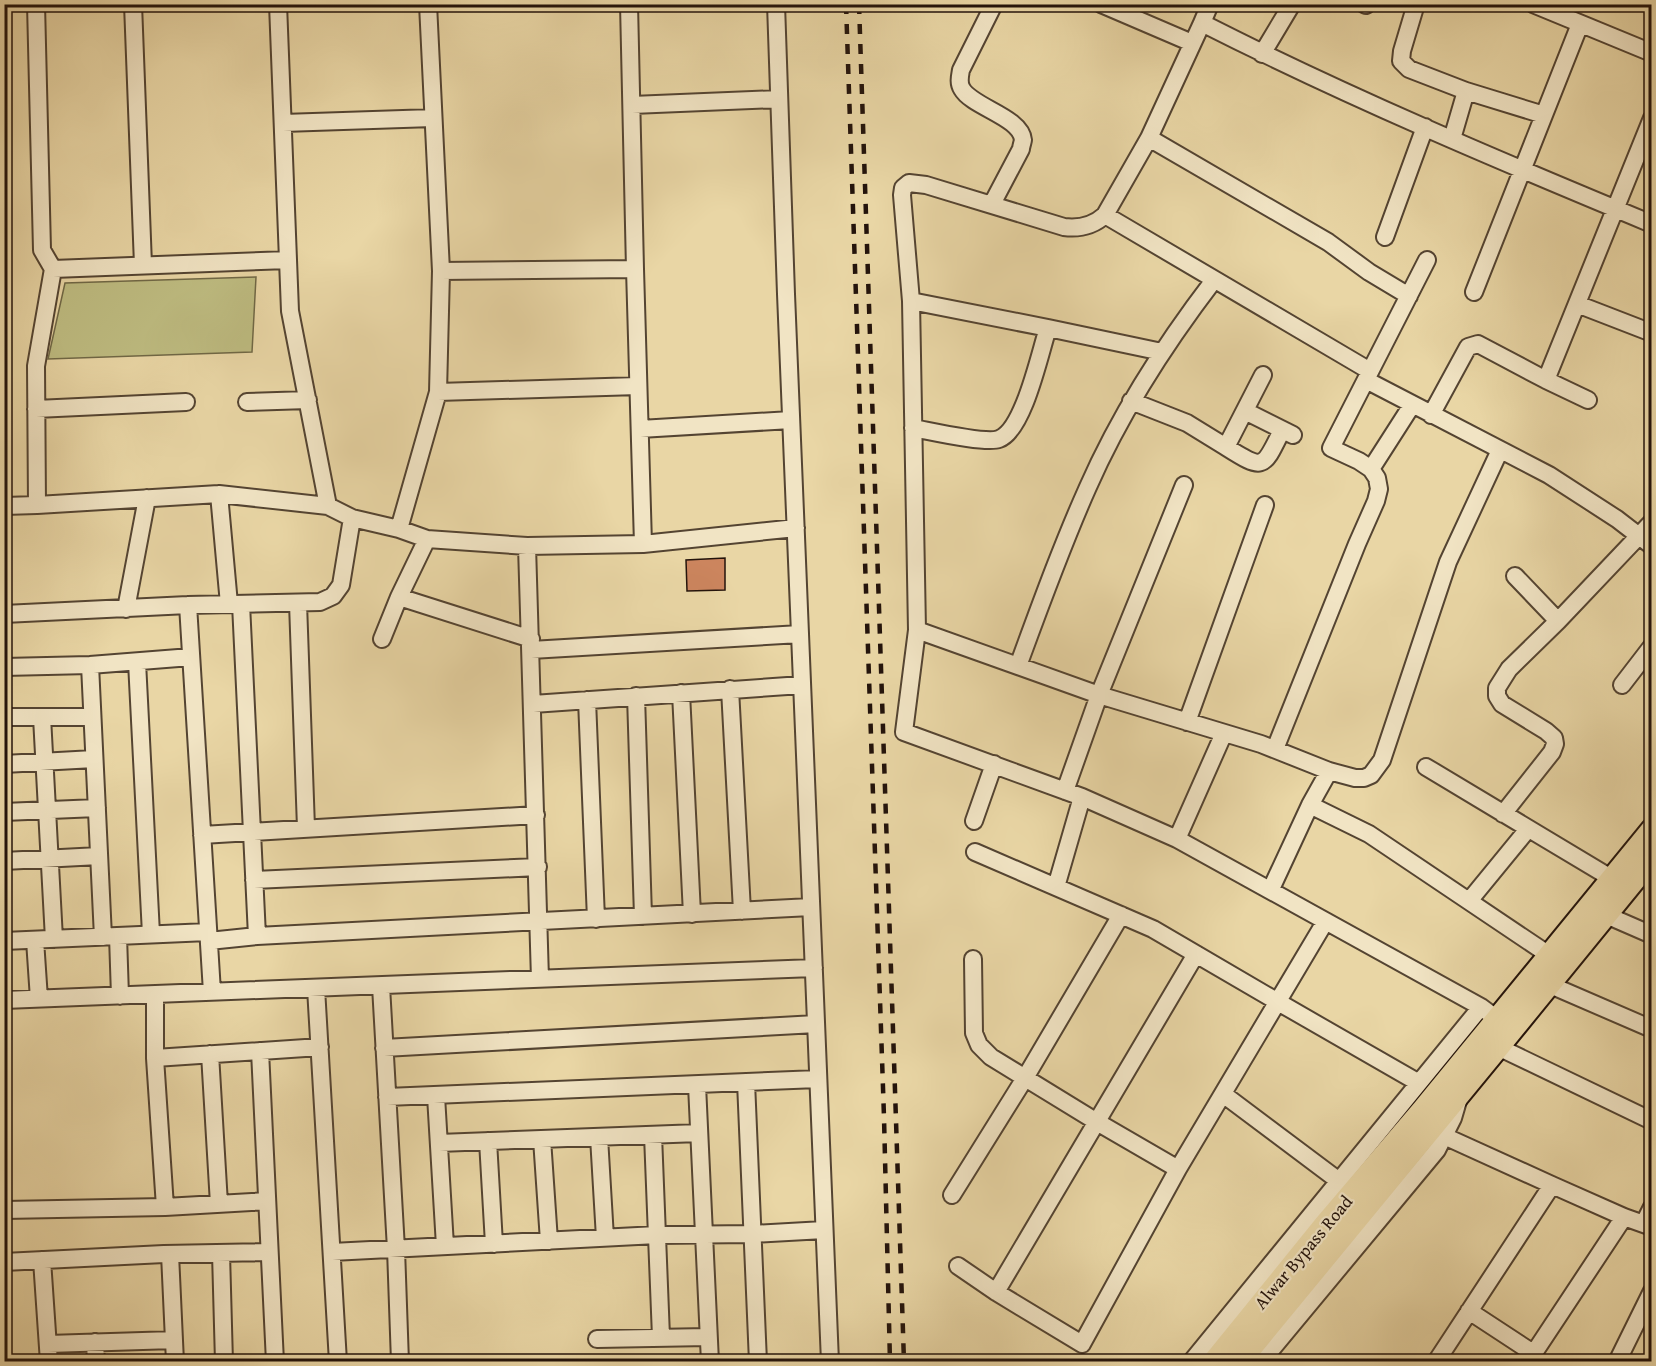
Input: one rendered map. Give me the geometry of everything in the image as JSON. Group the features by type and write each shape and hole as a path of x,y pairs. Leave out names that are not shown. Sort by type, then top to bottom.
{"main road":[{"path":"1239,1362 1400,1152 1489,1013 1541,981 1549,955 1652,830"},
{"path":"1400,1152 1460,1094 1498,1047 1541,981 1606,915 1652,858"},
{"name":"Alwar Bypass Road","path":"1214,1362 1325,1225 1400,1152"}],"street":[{"path":"36,4 42,250 53,269 36,366 37,505"},
{"path":"133,4 142,266"},
{"path":"278,4 290,311 328,506"},
{"path":"399,529 438,392 441,271 428,4"},
{"path":"629,4 643,544"},
{"path":"776,4 830,1362"},
{"path":"992,204 1023,140 1020,132 1011,123 970,97 961,88 959,79 961,70 994,4"},
{"path":"1101,4 1192,43"},
{"path":"1191,1362 1419,1083 1489,1013 1178,839 1082,797 904,732 917,630 911,301 902,195 903,188 909,183 926,185 1051,224 1075,229 1096,223 1106,215 1149,138 1210,4"},
{"path":"1262,54 1292,4"},
{"path":"1416,4 1402,51 1401,61 1409,69 1467,91 1544,115"},
{"path":"1533,4 1652,53"},
{"path":"1202,23 1262,54 1425,127 1652,224"},
{"path":"1474,292 1580,24"},
{"path":"1452,139 1467,91"},
{"path":"632,105 779,99"},
{"path":"283,123 434,118"},
{"path":"1546,380 1652,118"},
{"path":"1385,237 1425,127"},
{"path":"1149,138 1328,242 1369,272 1409,296"},
{"path":"1106,215 1412,405 1549,475 1646,541"},
{"path":"53,269 288,260"},
{"path":"1275,749 1379,489 1377,478 1371,469 1331,448 1427,260"},
{"path":"441,271 635,269"},
{"path":"1017,666 1088,486 1131,401 1184,319 1214,280"},
{"path":"911,301 1162,352"},
{"path":"1577,304 1652,333"},
{"path":"913,428 987,441 999,439 1008,433 1022,411 1048,328"},
{"path":"1431,415 1468,347 1478,344 1588,400"},
{"path":"1226,447 1263,375"},
{"path":"438,392 638,386"},
{"path":"247,402 308,400"},
{"path":"1131,401 1187,423 1249,462 1264,462 1288,433 1245,411"},
{"path":"36,409 186,402"},
{"path":"1371,469 1412,405"},
{"path":"640,429 791,420"},
{"path":"917,630 1099,696 1275,749 1329,771 1364,778 1371,775 1382,760 1448,562 1500,450"},
{"path":"1065,791 1099,696 1184,485"},
{"path":"4,506 219,494 328,506 352,518 427,538 527,546 643,544 796,528"},
{"path":"219,494 235,604 253,832 257,936"},
{"path":"126,609 147,498"},
{"path":"1187,722 1265,505"},
{"path":"4,614 188,605 320,602 333,596 341,585 352,518"},
{"path":"1503,814 1552,752 1555,744 1554,738 1546,731 1502,704 1497,696 1497,688 1509,669 1646,541 1652,522"},
{"path":"382,639 427,538"},
{"path":"527,546 540,979"},
{"path":"1515,576 1558,621"},
{"path":"399,597 531,645 800,634"},
{"path":"298,603 306,828"},
{"path":"188,605 212,992"},
{"path":"1622,685 1652,646"},
{"path":"4,667 90,665 191,657"},
{"path":"137,662 151,934"},
{"path":"90,665 99,856 120,996"},
{"path":"533,704 802,685"},
{"path":"730,690 742,911"},
{"path":"681,693 692,914"},
{"path":"636,696 643,916"},
{"path":"587,700 596,919"},
{"path":"4,717 93,717"},
{"path":"42,717 54,939"},
{"path":"1178,839 1224,733"},
{"path":"4,764 94,759"},
{"path":"974,821 994,764"},
{"path":"1426,767 1611,878"},
{"path":"1271,889 1310,805 1329,771"},
{"path":"1056,887 1082,797"},
{"path":"1310,805 1369,834 1549,955"},
{"path":"4,812 97,808"},
{"path":"202,835 536,814"},
{"path":"1469,901 1528,829"},
{"path":"975,852 1154,928 1419,1083"},
{"path":"4,861 99,856"},
{"path":"254,880 538,867"},
{"path":"4,941 151,934 257,936 811,908"},
{"path":"952,1196 1026,1078 1121,915"},
{"path":"1606,915 1652,935"},
{"path":"958,1266 1082,1344 1178,1169 1325,922"},
{"path":"35,940 39,999"},
{"path":"996,1292 1196,954"},
{"path":"973,959 974,1033 979,1045 991,1057 1178,1169"},
{"path":"4,1000 814,968"},
{"path":"1541,981 1652,1029"},
{"path":"381,986 400,1362"},
{"path":"316,988 338,1362"},
{"path":"154,994 155,1058 165,1207"},
{"path":"384,1048 816,1024"},
{"path":"155,1058 320,1047"},
{"path":"1498,1047 1652,1121"},
{"path":"260,1051 275,1362"},
{"path":"210,1054 219,1204"},
{"path":"387,1097 818,1079"},
{"path":"746,1082 758,1362"},
{"path":"697,1085 710,1362"},
{"path":"1223,1094 1339,1181"},
{"path":"1261,1362 1437,1150 1453,1118 1460,1094"},
{"path":"436,1096 445,1246"},
{"path":"439,1143 699,1134"},
{"path":"652,1136 661,1337"},
{"path":"1444,1136 1624,1217 1648,1225 1652,1207"},
{"path":"599,1137 605,1238"},
{"path":"542,1139 549,1241"},
{"path":"488,1141 494,1244"},
{"path":"1436,1362 1552,1185"},
{"path":"4,1210 165,1207 267,1201"},
{"path":"1469,1311 1531,1358 1624,1217"},
{"path":"332,1252 657,1235 704,1236 824,1230"},
{"path":"4,1262 270,1252"},
{"path":"221,1253 224,1362"},
{"path":"170,1254 175,1362"},
{"path":"42,1260 49,1362"},
{"path":"1617,1362 1652,1291"},
{"path":"597,1339 708,1337"},
{"path":"48,1344 174,1340"},
{"path":"95,1342 96,1362"}],"shaded area":[{"path":"256,277 252,352 48,359 65,283"}],"building":[{"path":"725,558 725,590 687,591 686,560"}],"railway":[{"path":"846,4 884,1117 890,1362"},
{"path":"859,4 904,1362"}]}
